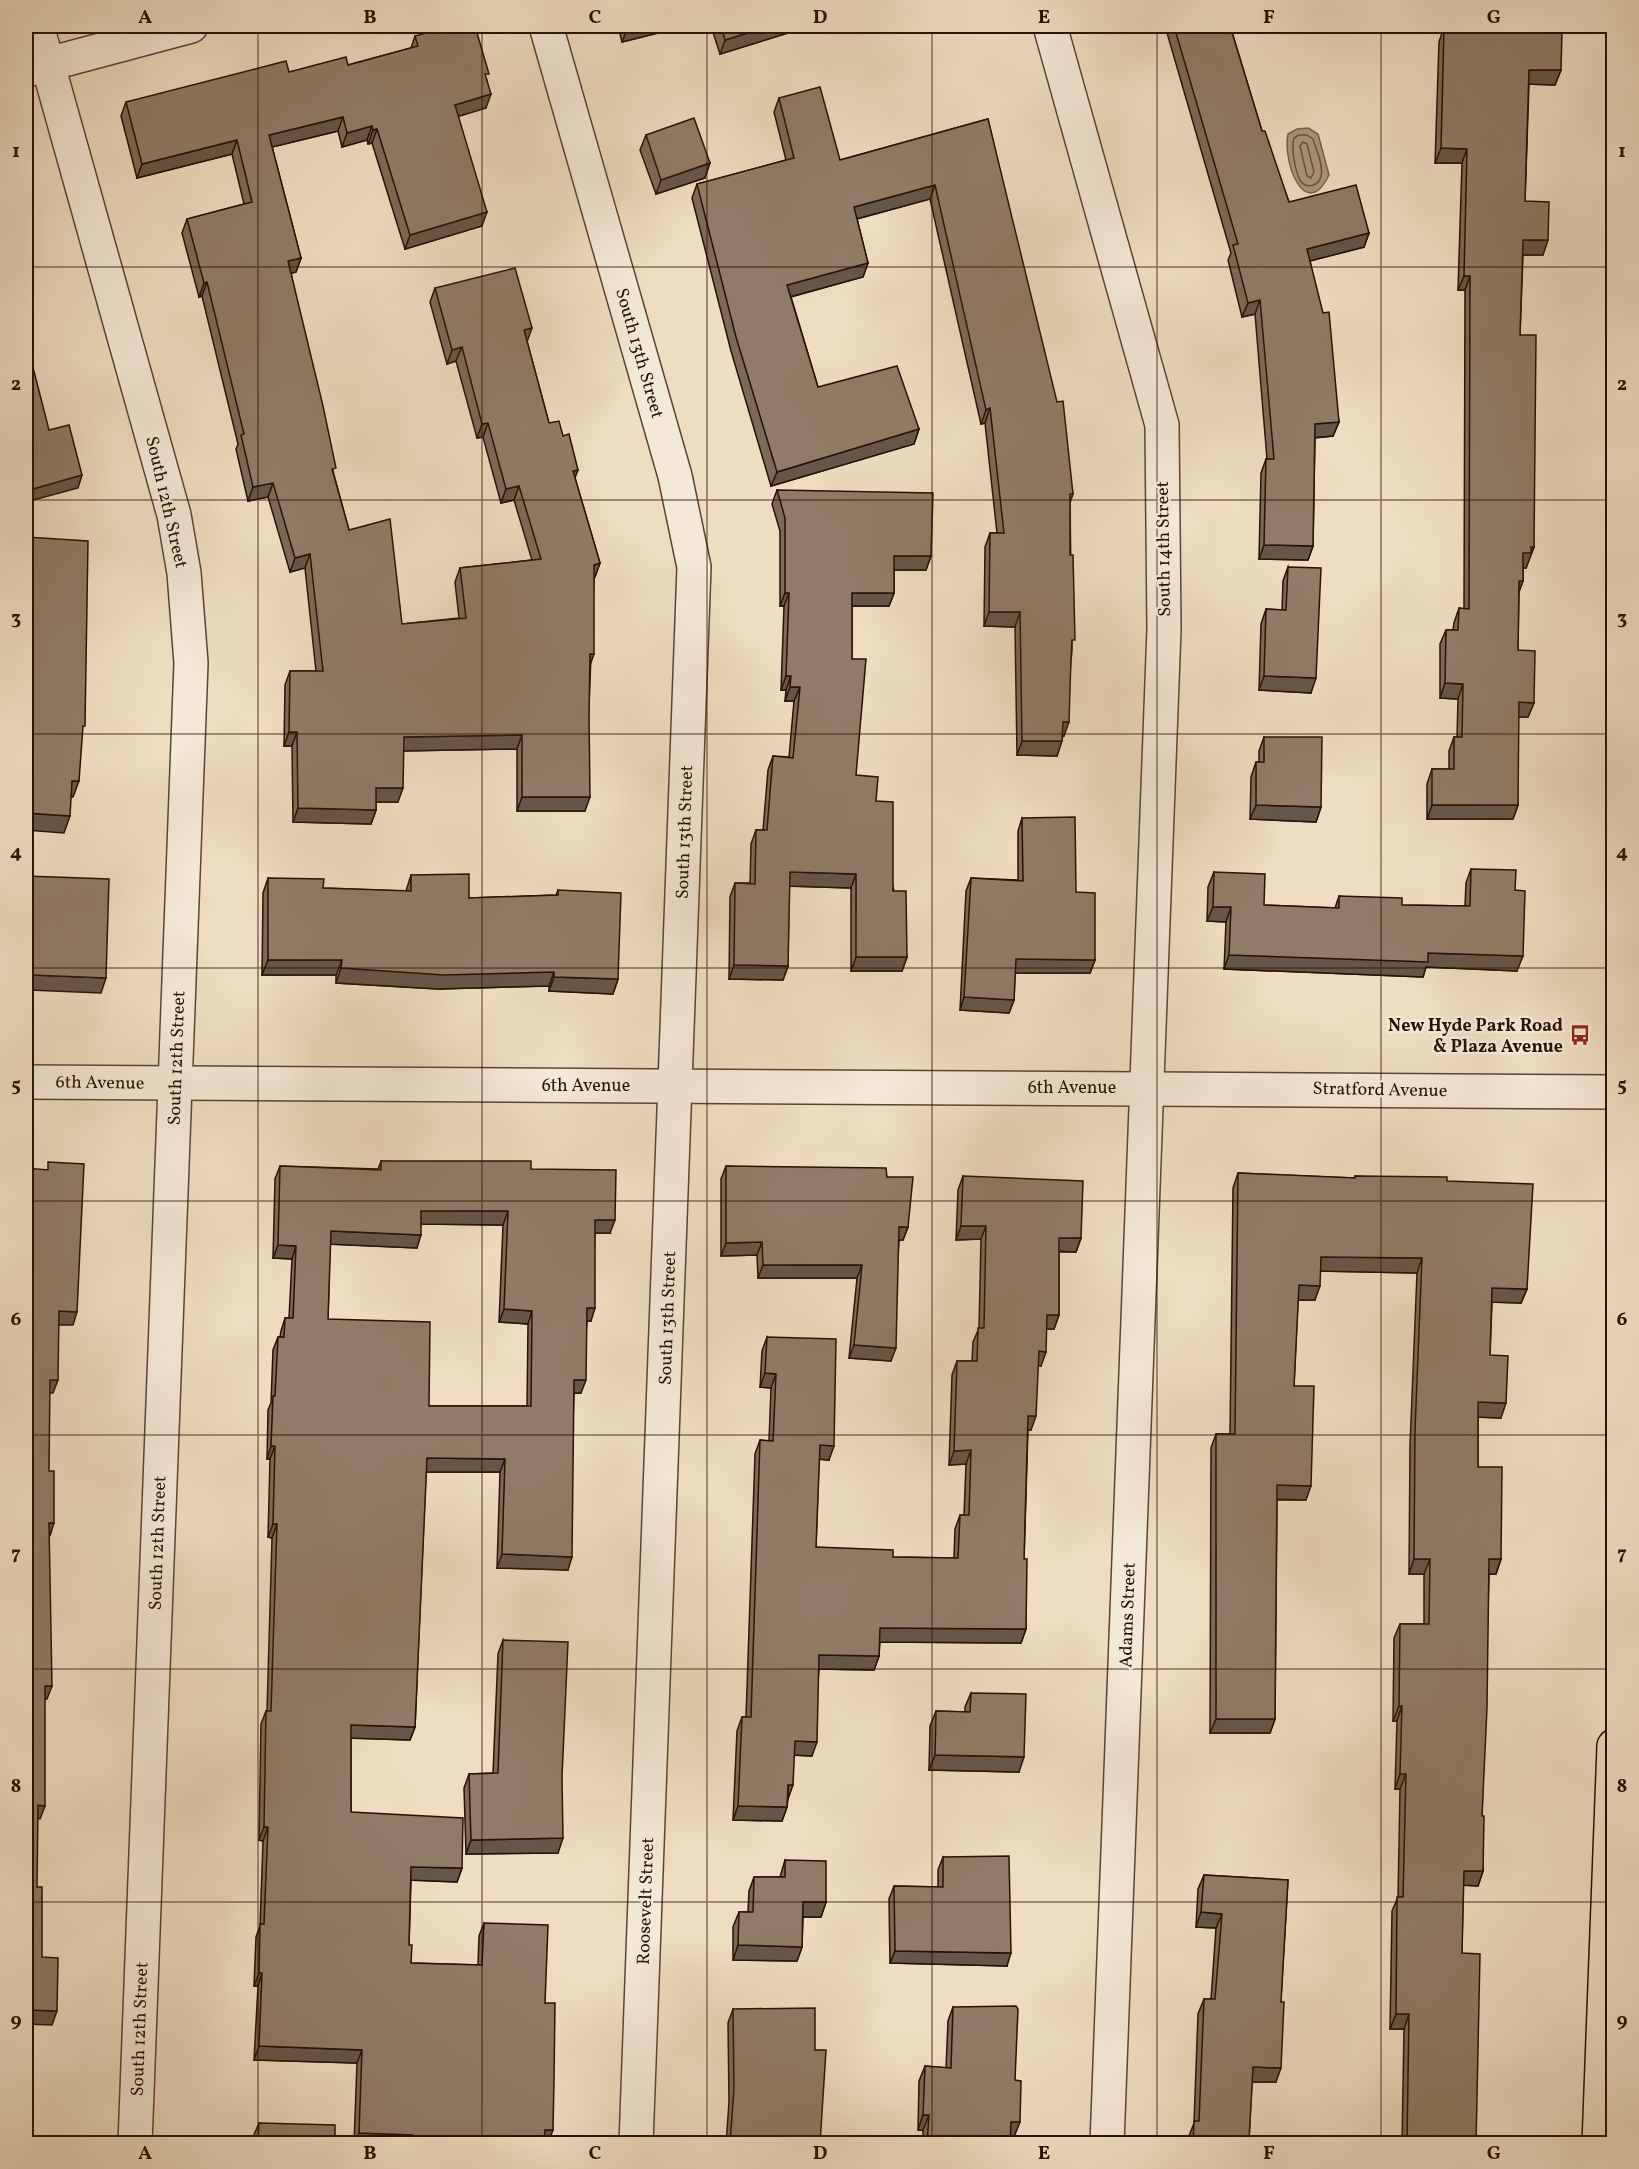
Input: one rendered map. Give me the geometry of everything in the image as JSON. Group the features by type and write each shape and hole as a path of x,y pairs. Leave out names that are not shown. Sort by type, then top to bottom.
{"main road":[{"path":"1599,2144 1614,1746"}],"street":[{"name":"South 12th Street","path":"37,26 37,67 174,515 184,573 191,663 135,2144"},
{"path":"37,67 191,26"},
{"name":"South 13th Street","path":"546,26 672,466 694,567 654,1659"},
{"name":"South 14th Street","path":"1050,26 1162,425 1164,629 1146,1087"},
{"name":"6th Avenue","path":"26,1082 1146,1087"},
{"name":"Stratford Avenue","path":"1146,1087 1614,1092"},
{"name":"Adams Street","path":"1107,2144 1146,1087"},
{"name":"Roosevelt Street","path":"636,2144 654,1659"}],"water":[{"path":"1308,128 1318,134 1329,175 1320,188 1312,193 1304,190 1297,183 1288,158 1287,145 1288,134 1297,129"}],"building":[{"path":"452,26 475,26 489,74 485,74 491,94 455,105 487,212 410,235 377,129 373,130 372,126 347,133 343,117 269,135 301,258 288,261 323,406 336,468 332,469 349,530 390,519 402,624 466,618 460,568 541,559 519,486 506,489 488,423 482,424 462,347 452,350 435,288 515,268 532,328 524,330 549,423 559,421 563,436 569,434 578,470 573,471 600,563 594,565 594,654 590,654 590,797 522,797 522,735 404,737 403,788 376,788 376,810 298,808 297,732 289,732 290,671 323,671 310,554 295,558 273,483 253,487 241,435 244,434 207,282 204,283 187,219 252,202 237,140 142,164 126,102 286,61 289,72 346,57 348,65 418,46 415,36"},
{"path":"721,26 770,26 725,40"},
{"path":"1174,26 1230,26 1262,131 1265,131 1289,202 1356,185 1369,233 1307,249 1323,313 1329,312 1339,422 1315,424 1313,546 1264,545 1266,459 1274,459 1260,300 1248,303 1233,245 1238,244"},
{"path":"1444,27 1562,31 1561,70 1529,70 1525,201 1549,202 1548,240 1523,240 1520,335 1536,335 1534,547 1531,547 1531,553 1523,553 1523,581 1519,581 1518,650 1535,651 1534,703 1519,702 1518,805 1432,805 1432,769 1454,769 1454,737 1462,737 1463,684 1445,683 1446,630 1458,630 1459,608 1469,609 1470,276 1464,276 1467,149 1441,148"},
{"path":"820,87 840,160 988,119 1057,402 1063,401 1073,494 1070,494 1070,555 1073,555 1075,640 1072,640 1069,722 1063,722 1062,741 1022,741 1020,612 989,612 990,533 1004,533 990,408 986,410 935,185 854,207 868,263 787,285 818,387 897,366 919,429 777,472 736,337 697,184 794,158 779,98"},
{"path":"694,118 710,163 661,180 646,135"},
{"path":"29,352 49,430 69,425 82,475 26,491 26,353"},
{"path":"777,490 933,493 931,556 894,556 894,593 852,593 852,659 866,659 856,775 878,777 876,801 893,802 893,891 906,891 907,957 856,957 856,874 790,872 788,966 734,965 735,883 755,884 756,830 767,830 773,756 793,758 800,687 790,687 791,676 786,676 789,593 785,593 785,518"},
{"path":"26,537 88,541 85,726 83,726 79,781 72,781 70,816 26,813"},
{"path":"1288,567 1321,568 1316,678 1264,676 1266,609 1286,610"},
{"path":"1264,737 1322,737 1321,807 1256,805 1256,762 1264,762"},
{"path":"1075,817 1076,892 1095,893 1095,960 1016,959 1014,1000 964,997 971,878 1023,881 1022,818"},
{"path":"1471,869 1516,870 1515,890 1525,891 1523,956 1428,953 1428,962 1229,955 1231,907 1213,907 1214,872 1265,874 1264,905 1339,908 1339,896 1402,898 1402,905 1470,906"},
{"path":"469,874 469,898 558,895 558,890 621,893 618,979 554,977 554,972 444,975 341,968 342,960 268,960 268,878 324,879 323,888 411,891 411,875"},
{"path":"26,876 109,879 106,978 32,975 32,982 26,981"},
{"path":"381,1161 531,1161 531,1169 616,1170 615,1220 595,1220 595,1308 587,1308 586,1380 574,1380 572,1557 502,1554 505,1459 427,1458 415,1727 351,1725 351,1812 463,1818 462,1868 411,1867 409,1945 412,1945 411,1963 482,1965 484,1923 548,1925 545,2003 555,2003 554,2080 553,2130 545,2130 544,2144 413,2140 413,2135 359,2133 362,2050 259,2046 262,1973 259,1973 260,1924 264,1924 268,1827 264,1827 266,1711 271,1711 277,1524 273,1524 275,1446 271,1446 273,1396 275,1396 278,1337 284,1337 285,1318 293,1318 296,1246 278,1245 280,1166 381,1170","holes":["421,1211 508,1211 504,1309 532,1311 531,1406 429,1406 430,1322 328,1319 331,1231 421,1235"]},
{"path":"48,1162 84,1164 77,1312 59,1311 58,1380 50,1380 49,1471 54,1471 54,1523 49,1523 52,1686 45,1686 45,1806 38,1805 37,1887 42,1887 42,1957 58,1958 57,2011 29,2010 31,2063 26,2063 26,1168 48,1170"},
{"path":"726,1166 886,1168 887,1177 913,1177 908,1227 899,1227 896,1348 854,1345 862,1265 763,1265 762,1242 726,1243"},
{"path":"1238,1173 1355,1178 1355,1176 1447,1177 1447,1181 1533,1184 1527,1289 1492,1288 1490,1355 1508,1356 1506,1403 1478,1402 1478,1467 1502,1467 1501,1559 1489,1559 1487,1708 1482,1816 1484,1816 1483,1871 1464,1871 1462,1953 1480,1954 1476,2144 1407,2144 1409,2014 1396,2014 1397,1897 1403,1897 1406,1774 1400,1774 1402,1706 1399,1706 1400,1624 1429,1624 1430,1559 1414,1559 1415,1430 1422,1258 1321,1257 1320,1286 1299,1285 1294,1386 1314,1386 1311,1486 1277,1485 1275,1719 1216,1719 1216,1434 1235,1434"},
{"path":"963,1176 1083,1181 1081,1238 1059,1238 1059,1315 1047,1315 1046,1352 1039,1351 1036,1416 1028,1416 1024,1559 1027,1559 1026,1629 880,1628 879,1656 819,1655 817,1742 795,1741 793,1785 788,1785 787,1807 738,1806 742,1717 751,1717 760,1440 773,1441 776,1374 765,1373 767,1337 836,1339 834,1446 820,1445 816,1547 893,1550 893,1557 958,1558 960,1515 969,1515 971,1450 954,1451 957,1361 977,1361 978,1328 984,1328 986,1226 961,1226"},
{"path":"503,1640 568,1642 562,1777 563,1838 471,1840 469,1774 498,1773"},
{"path":"971,1693 1026,1694 1024,1757 935,1755 936,1711 970,1712"},
{"path":"1009,1856 1011,1953 895,1951 894,1886 943,1887 943,1857"},
{"path":"785,1860 826,1861 826,1902 803,1902 802,1947 738,1945 739,1912 753,1912 754,1877 785,1877"},
{"path":"1204,1875 1288,1880 1281,2002 1284,2002 1281,2068 1253,2067 1249,2140 1262,2141 1262,2144 1193,2144 1194,2121 1199,2121 1204,1999 1215,1999 1222,1914 1201,1912"},
{"path":"1016,2006 1018,2009 1015,2080 1021,2081 1020,2122 1011,2122 1010,2144 927,2144 929,2115 923,2115 925,2066 951,2068 953,2007"},
{"path":"815,2008 815,2050 826,2050 820,2144 730,2144 734,2088 733,2009"},
{"path":"259,2123 335,2125 335,2144 258,2144"},
{"path":"26,2128 35,2137 30,2144 26,2144"}],"place":[{"name":"New Hyde Park Road & Plaza Avenue","path":"1580,1035"}]}
